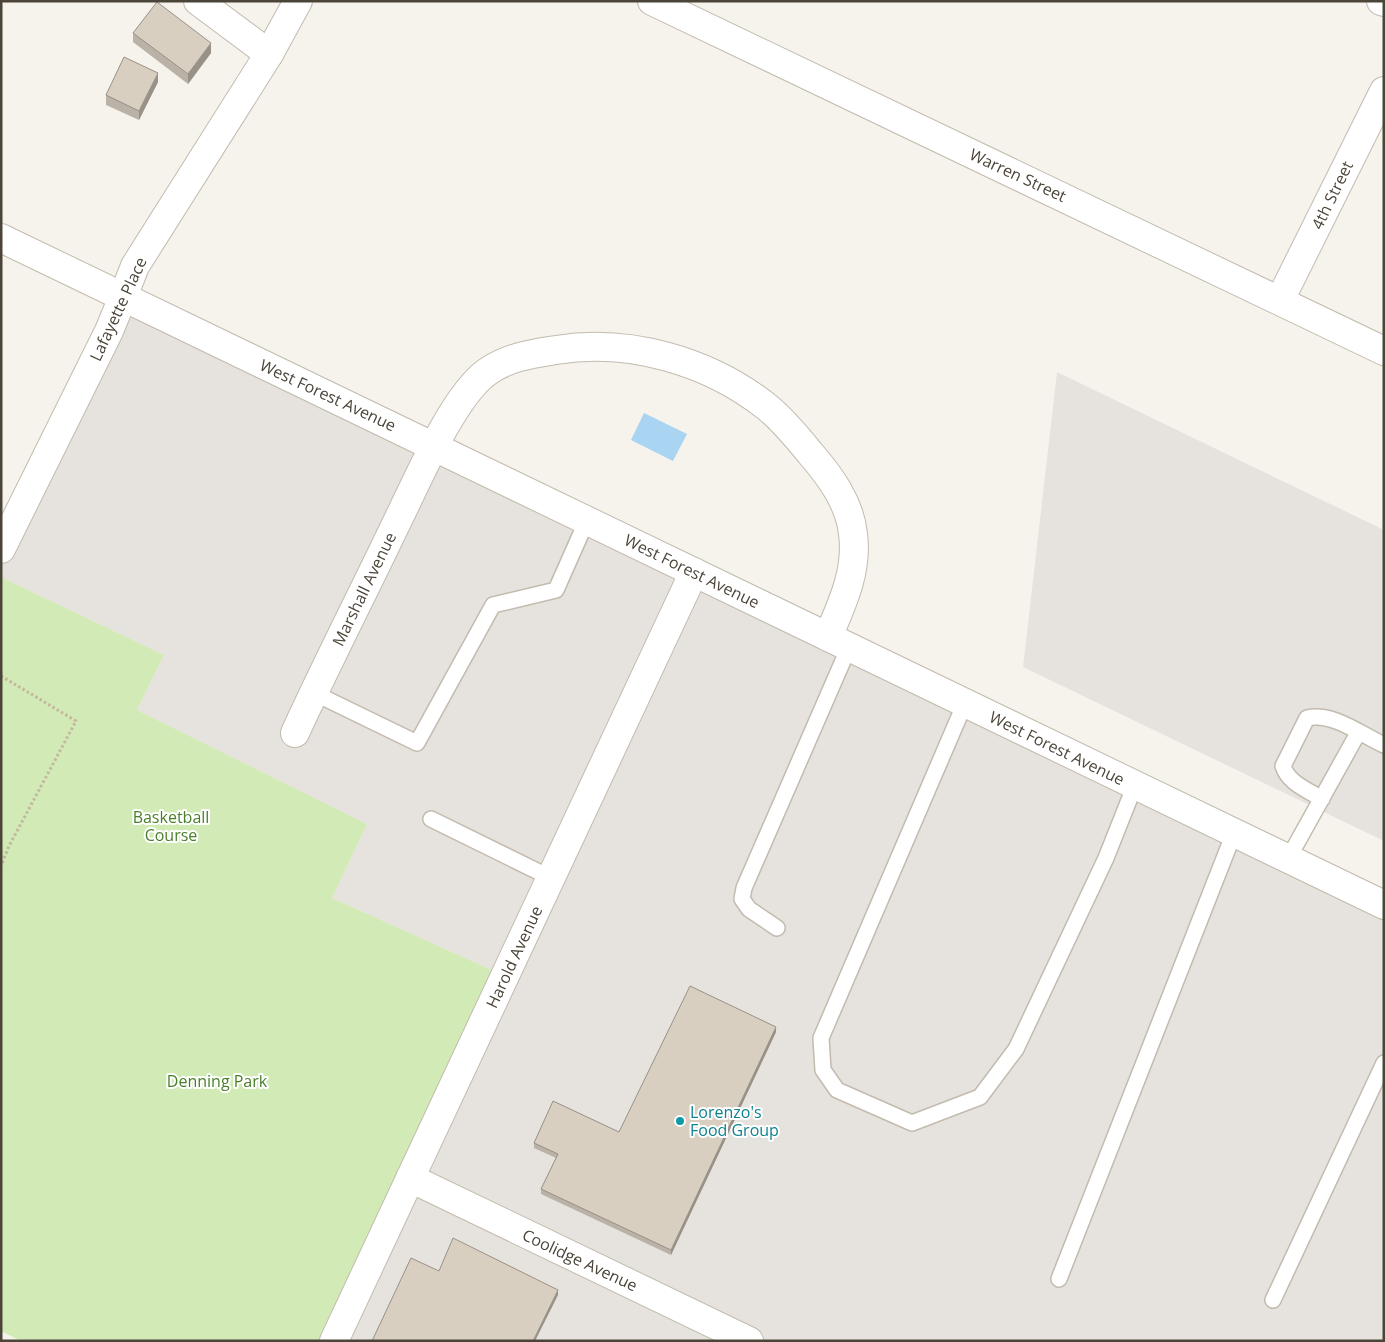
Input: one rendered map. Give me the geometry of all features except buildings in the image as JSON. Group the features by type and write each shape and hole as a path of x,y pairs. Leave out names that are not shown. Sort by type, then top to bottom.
{"street":[{"path":"198,1 269,54"},
{"name":"Lafayette Place","path":"1,548 109,331 135,266 269,54 298,1"},
{"name":"Warren Street","path":"652,1 683,8 1384,351"},
{"name":"4th Street","path":"1280,300 1384,91"},
{"name":"West Forest Avenue","path":"1,238 1384,905"},
{"name":"Marshall Avenue","path":"295,733 450,418 474,383 497,366 526,354 578,348 628,348 673,358 714,375 751,396 780,419 817,461 844,502 853,532 853,562 838,642"},
{"name":"Harold Avenue","path":"334,1341 694,572"},
{"name":"Coolidge Avenue","path":"410,1178 749,1341"}],"lane":[{"path":"314,693 417,743 493,604 556,590 587,520"},
{"path":"777,928 749,909 742,899 744,888 838,642"},
{"path":"965,703 821,1038 823,1070 837,1090 912,1123 980,1097 1016,1050 1106,858 1136,786"},
{"path":"1322,799 1291,780 1285,774 1283,766 1307,718 1319,716 1333,719 1384,745"},
{"path":"1288,859 1358,733"},
{"path":"431,819 551,878"},
{"path":"1058,1279 1234,833"},
{"path":"1273,1300 1384,1064"}],"path":[{"path":"1,676 76,721 9,846 1,866"}],"shaded area":[{"path":"123,297 1384,905 1384,1341 334,1341 505,976 332,898 367,824 137,710 164,655 1,577 1,549"},
{"path":"1057,372 1384,530 1384,841 1023,667"}],"green space":[{"name":"Denning Park","path":"1,577 164,655 137,710 367,824 332,898 505,976 334,1341 21,1341 1,1331"}],"water":[{"path":"644,413 687,434 673,461 631,440"}],"place":[{"name":"Lorenzo's Food Group","path":"680,1121"}],"park label":[{"name":"Basketball Course","path":"171,826"}]}
